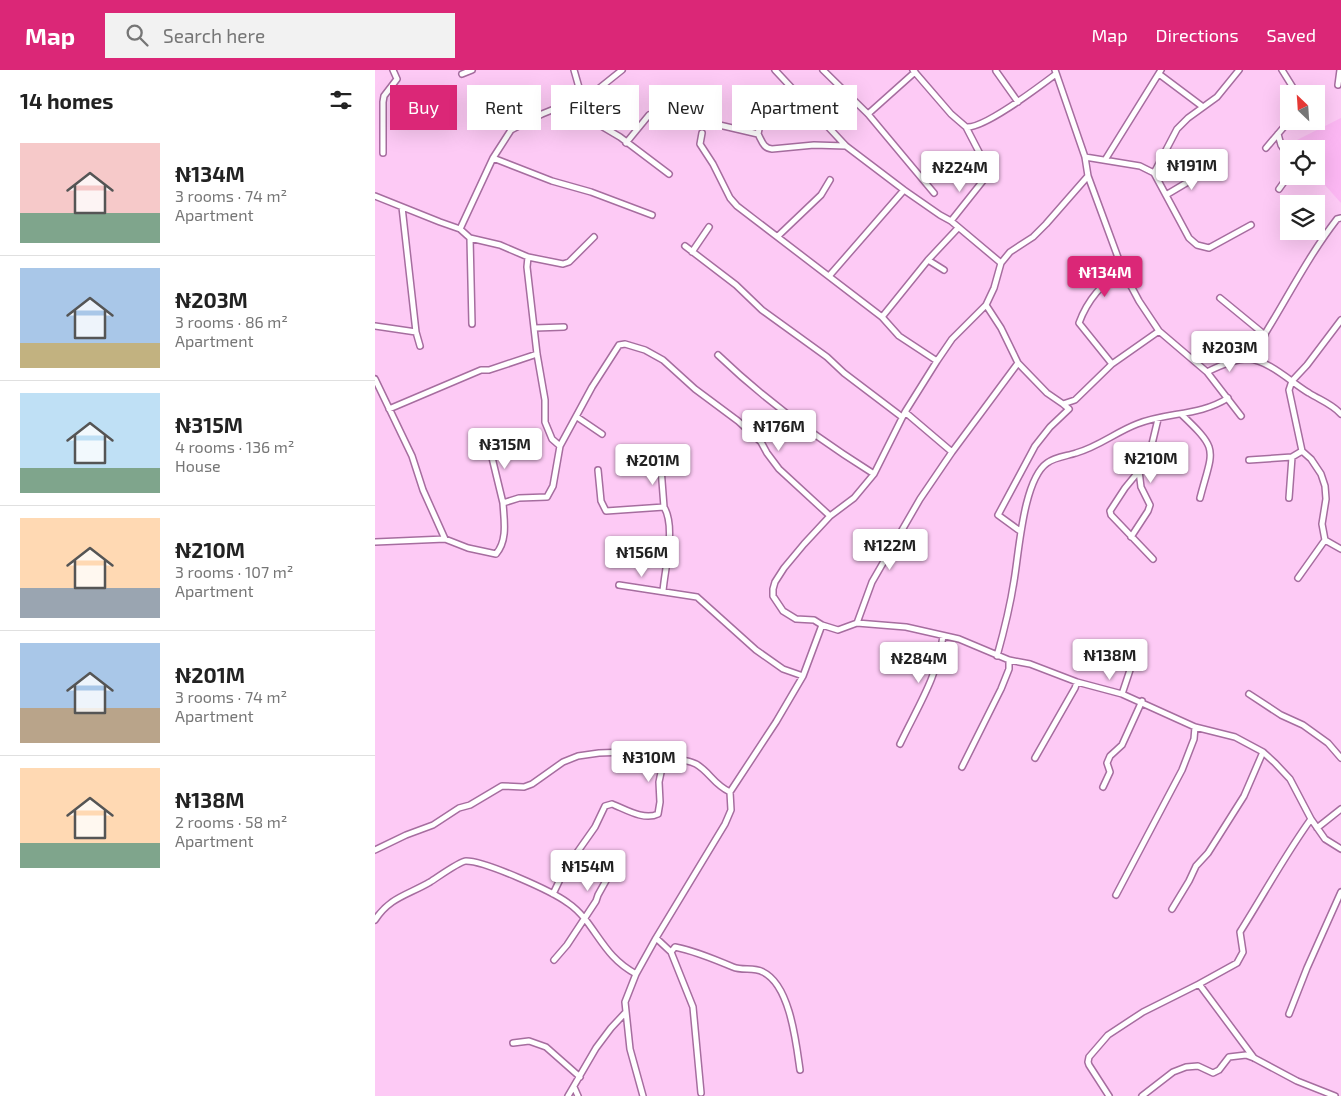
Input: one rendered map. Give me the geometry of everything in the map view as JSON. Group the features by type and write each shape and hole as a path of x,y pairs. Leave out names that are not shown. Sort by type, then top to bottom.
{"street":[{"path":"383,153 383,102 384,96 397,79 393,70"},
{"path":"462,74 472,70"},
{"path":"574,70 578,85"},
{"path":"604,85 623,70"},
{"path":"775,70 846,146 904,190 939,215 951,221 1001,263"},
{"path":"823,70 868,114 934,193"},
{"path":"1153,173 1177,129 1188,118 1217,97 1239,70"},
{"path":"1281,70 1291,85"},
{"path":"1337,85 1340,70"},
{"path":"868,114 914,71 951,114 966,127 980,155 975,161"},
{"path":"996,71 1018,102"},
{"path":"966,127 979,125 1018,102 1056,72 1085,157 1088,176 1123,271 1139,301 1159,331 1207,372 1241,416"},
{"path":"1105,160 1160,72 1203,107"},
{"path":"460,229 493,158 511,130 551,110"},
{"path":"626,143 649,115"},
{"path":"722,126 759,134"},
{"path":"607,130 669,174"},
{"path":"760,130 759,134 766,148 814,145 846,146"},
{"path":"1266,148 1282,130"},
{"path":"702,133 700,144 713,164 730,198 737,206 778,236 794,251 830,275 882,317 899,336 937,361"},
{"path":"1279,134 1280,140"},
{"path":"1085,157 1139,166 1153,173 1189,238 1203,248 1209,248 1251,224"},
{"path":"493,158 552,181 591,192 652,215"},
{"path":"1165,196 1208,170"},
{"path":"1088,176 1046,224 1033,237 1010,252 1001,263 994,288 986,305 952,339 937,361 904,415 874,474 854,498 830,516 784,568 773,589 777,604 783,611 796,619 815,620 822,625 838,630 857,623 906,628 959,640 997,656 1030,664 1077,682 1142,701 1195,727 1235,737 1263,752 1290,779 1311,819 1325,839 1341,849"},
{"path":"951,221 986,177"},
{"path":"778,236 821,195 830,180"},
{"path":"1279,189 1282,185"},
{"path":"830,275 904,190"},
{"path":"375,196 460,229 469,238 500,245 528,257 563,264 569,262 594,236"},
{"path":"402,207 416,332 420,346"},
{"path":"1249,359 1320,242 1337,219 1341,218"},
{"path":"692,252 709,227"},
{"path":"882,317 928,260 958,228"},
{"path":"469,238 472,324"},
{"path":"685,246 736,286 762,310 952,452"},
{"path":"528,257 527,268 537,354 545,400 545,422 552,439 560,446"},
{"path":"928,260 944,270"},
{"path":"1112,364 1081,328 1079,323 1089,302 1100,288 1113,276 1123,271"},
{"path":"1220,298 1265,335"},
{"path":"986,305 1001,328 1019,363 1047,393 1069,409 1050,427 1035,446 998,515 1020,530"},
{"path":"1298,578 1325,540 1322,524 1326,494 1321,474 1311,459 1302,451 1289,390 1292,380 1307,365 1341,320"},
{"path":"375,326 416,332"},
{"path":"535,328 564,327"},
{"path":"1063,404 1075,400 1112,364 1159,331"},
{"path":"503,503 519,498 547,497 553,486 560,446 577,418 592,387 619,345 625,344 645,350 663,360 695,390 723,409 755,436 779,469 830,516"},
{"path":"389,409 481,370 489,370 537,354"},
{"path":"718,355 754,389 777,407 836,451 874,474"},
{"path":"1207,372 1232,362 1249,359 1292,380 1307,393 1333,406 1341,414"},
{"path":"857,623 872,582 900,536 915,506 952,452 1019,363"},
{"path":"375,378 412,456 423,490 445,539"},
{"path":"997,656 1013,590 1020,530 1035,477 1047,462 1100,444 1139,423 1158,419 1165,415 1181,414 1209,408 1228,398"},
{"path":"1181,414 1204,436 1211,453 1200,498"},
{"path":"577,418 602,434"},
{"path":"1153,559 1111,515 1110,511 1139,471 1152,444 1158,419"},
{"path":"375,542 445,539 468,548 496,554 503,544 505,535 503,503 488,441"},
{"path":"1249,460 1292,457 1302,451"},
{"path":"1289,498 1292,457"},
{"path":"643,462 657,462 661,468 664,507 670,516 670,535 663,591"},
{"path":"599,470 601,501 606,511 664,507"},
{"path":"1131,537 1150,505 1141,487 1139,471"},
{"path":"1325,540 1341,549"},
{"path":"619,585 697,597 756,650 783,669 803,676"},
{"path":"643,1096 630,1049 625,1002 636,974 656,938 725,824 731,810 730,792 776,722 803,676 822,625"},
{"path":"900,744 935,673 941,655 943,636"},
{"path":"962,767 1001,688 1009,669 1009,660"},
{"path":"1121,694 1133,661"},
{"path":"1035,758 1077,682"},
{"path":"1249,694 1281,715 1303,725 1328,743 1341,758"},
{"path":"1103,787 1110,772 1107,763 1110,756 1122,745 1142,701"},
{"path":"1116,895 1182,770 1194,739 1195,727"},
{"path":"375,850 406,835 433,825 459,808 470,805 502,786 524,787 532,784 563,762 578,756 599,753 657,752 671,754 675,758 693,762 719,787 730,792"},
{"path":"553,894 564,871 595,827 605,806 612,804 633,813 649,816 657,814 660,802 659,782 663,763 657,752"},
{"path":"1172,909 1196,866 1208,853 1244,796 1263,752"},
{"path":"1317,828 1341,809"},
{"path":"1109,1096 1089,1065 1088,1062 1092,1054 1108,1035 1143,1012 1237,963 1243,952 1240,932 1273,880 1291,847 1311,819"},
{"path":"375,920 387,905 398,897 465,861 480,863 528,882 569,904 584,919 613,958 636,974"},
{"path":"554,960 567,945 596,901 608,877"},
{"path":"1289,1014 1341,892"},
{"path":"656,938 671,952 693,1007 701,1093"},
{"path":"671,952 675,947 687,949 719,960 735,968 758,970 775,982 787,1005 800,1070"},
{"path":"1199,984 1254,1058"},
{"path":"568,1096 596,1048 625,1013"},
{"path":"513,1044 529,1041 546,1047 580,1077"},
{"path":"1142,1096 1173,1072 1186,1066 1198,1066 1213,1073 1219,1070 1231,1056 1246,1055 1297,1081 1335,1096"},
{"path":"575,1086 579,1096"}],"shaded area":[{"path":"1341,118 1341,203 1325,185 1325,140 1297,140 1317,130 1325,130 1325,126"}]}
